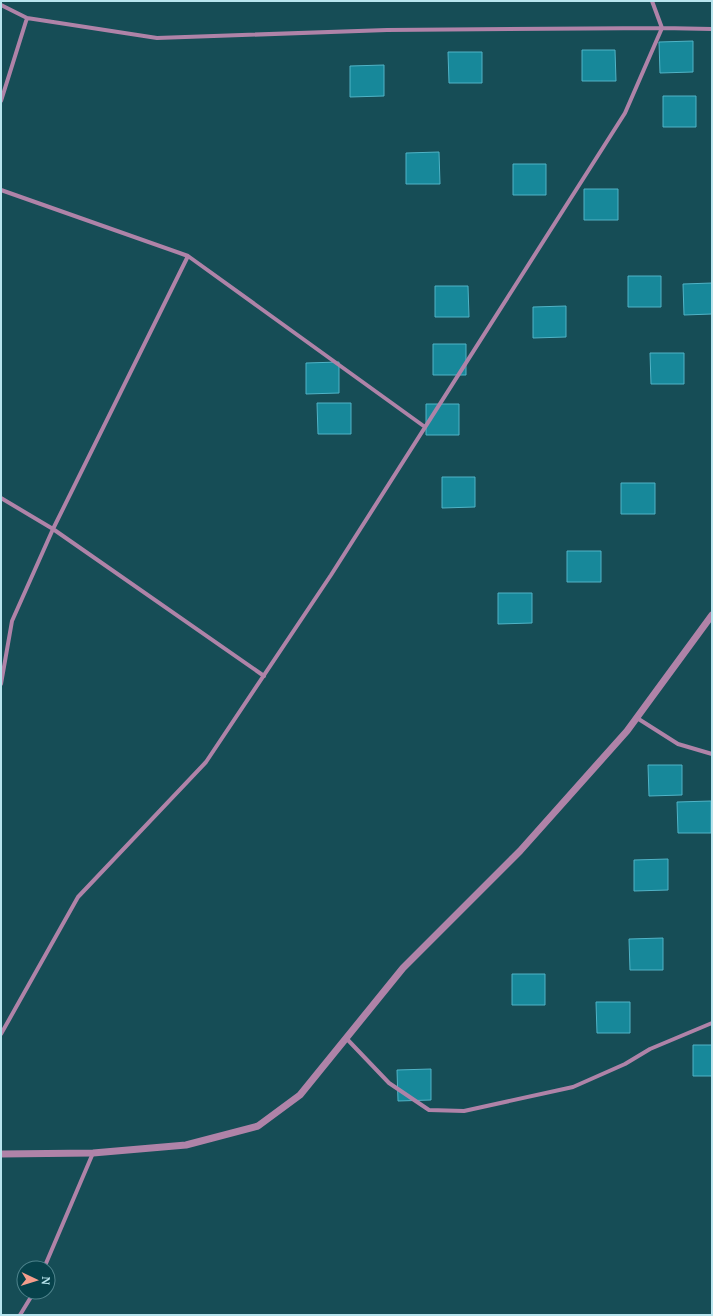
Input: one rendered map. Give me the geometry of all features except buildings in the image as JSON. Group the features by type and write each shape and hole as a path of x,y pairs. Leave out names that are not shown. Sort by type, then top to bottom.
{"street":[{"path":"1,1034 78,897 206,762 331,575 625,113 662,28 652,1"},
{"path":"1,5 27,18 157,38 387,30 712,29"},
{"path":"1,101 27,18"},
{"path":"1,190 188,256 425,428"},
{"path":"1,684 12,621 53,529 188,256"},
{"path":"1,498 53,529 264,676"},
{"path":"1,1154 93,1153 186,1145 258,1126 300,1095 403,968 520,851 637,718 712,615"},
{"path":"637,718 678,744 712,754"},
{"path":"346,1038 389,1083 429,1110 464,1112 574,1087 625,1064 650,1049 712,1023"},
{"path":"47,1260 93,1153"},
{"path":"20,1315 29,1300"}]}
